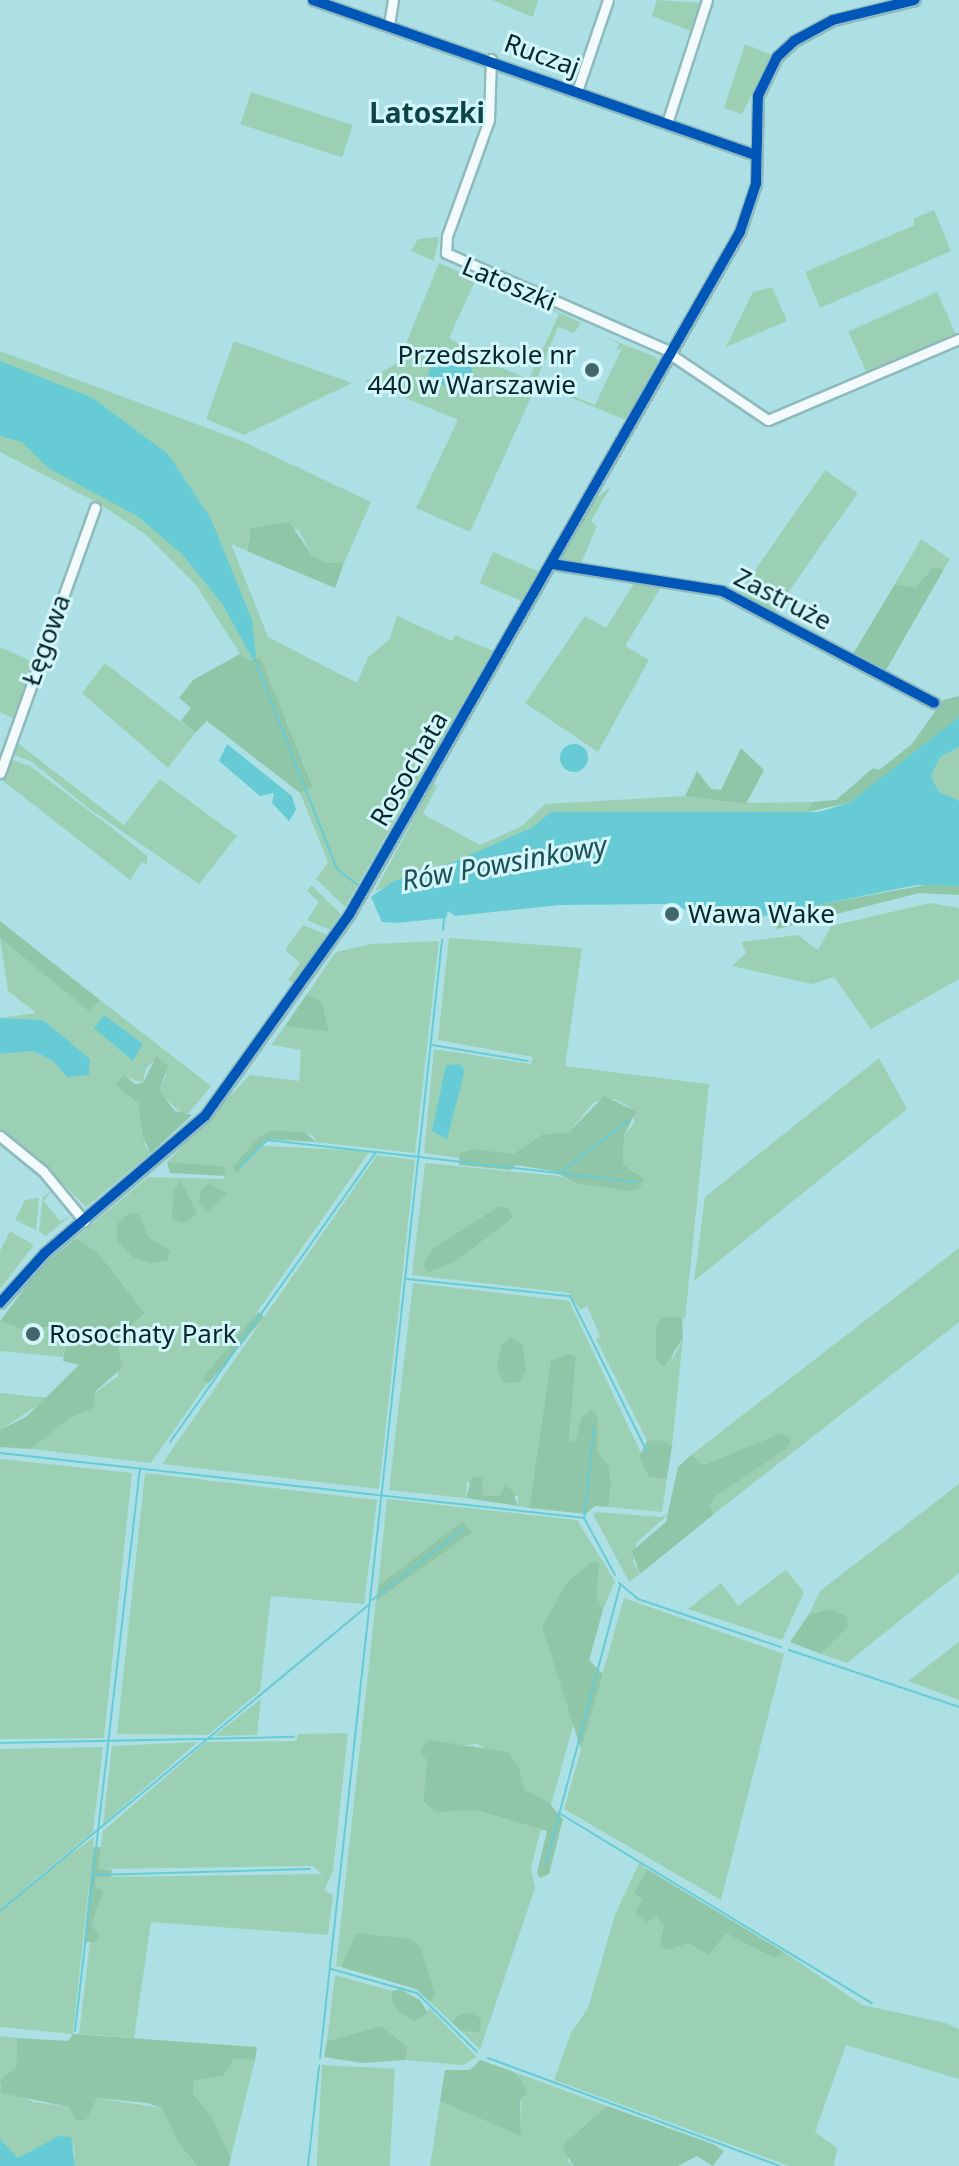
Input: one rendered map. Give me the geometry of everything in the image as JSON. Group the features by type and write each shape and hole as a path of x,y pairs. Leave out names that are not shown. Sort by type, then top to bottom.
{"street":[{"name":"Ruczaj","path":"313,0 491,59 755,155"},
{"path":"389,25 393,0"},
{"name":"Ruczaj","path":"577,91 608,0"},
{"path":"667,123 707,0"},
{"path":"755,155 758,96 777,57 794,41 833,20 915,0"},
{"name":"Latoszki","path":"491,59 489,120 447,236 446,253 671,353"},
{"name":"Rosochata","path":"0,1303 33,1264 205,1116 358,900 740,232 756,184 755,155"},
{"path":"671,353 766,420 959,339"},
{"name":"Łęgowa","path":"0,773 95,507"},
{"name":"Zastruże","path":"552,564 722,591 934,703"},
{"path":"0,1136 43,1171 84,1221"}],"green space":[{"path":"492,0 538,0 533,17"},
{"path":"657,0 703,3 693,32 652,16"},
{"path":"745,44 772,55 742,114 724,108"},
{"path":"251,92 353,125 342,157 240,124"},
{"path":"934,210 951,251 820,308 805,272 915,225 913,219"},
{"path":"439,237 434,261 411,251 418,239"},
{"path":"439,263 476,279 449,338 486,362 529,379 559,314 538,302 581,323 574,333 558,327 536,381 595,405 622,348 616,351 619,344 605,337 656,357 658,362 626,420 537,384 470,532 416,508 458,420 365,381 398,363","holes":["446,357 457,357 463,379 452,384 434,365"]},
{"path":"772,287 787,321 726,347 753,292"},
{"path":"937,292 957,337 868,376 848,331"},
{"path":"234,341 352,383 244,435 206,419"},
{"path":"0,351 242,441 371,502 344,563 326,563 312,555 298,529 249,535 247,551 231,544 268,637 357,683 368,657 389,640 397,616 452,641 455,635 493,651 345,907 316,879 328,862 300,793 313,786 260,658 250,661 240,654 196,585 146,535 100,504 0,452"},
{"path":"825,470 858,493 773,614 740,591"},
{"path":"611,486 591,521 597,526 580,566 564,564 562,552 591,503"},
{"path":"289,522 312,555 326,563 344,563 335,588 247,551 251,528"},
{"path":"921,539 950,559 944,569 933,569 915,588 901,588 895,584"},
{"path":"493,552 538,571 525,602 480,583"},
{"path":"933,568 944,569 886,670 853,654 895,584 915,588"},
{"path":"636,580 663,584 625,646 649,660 598,752 525,703 585,616 606,628"},
{"path":"0,647 35,663 15,719 0,712"},
{"path":"240,654 250,661 260,657 313,787 300,793 207,721 195,733 181,721 191,708 179,698 193,680"},
{"path":"105,663 195,733 168,768 82,693"},
{"path":"959,696 959,717 916,753 849,803 807,812 813,802 836,800 873,768 879,770 912,744 943,700"},
{"path":"16,742 124,825 160,779 237,836 199,884 88,808 32,762 12,754"},
{"path":"959,747 959,801 938,791 931,776 940,757"},
{"path":"741,748 764,770 746,804 685,796 697,771 711,789 721,790"},
{"path":"10,759 30,766 117,832 147,856 147,864 142,862 130,880 2,780"},
{"path":"433,783 437,786 423,814 480,845 522,826 545,804 685,796 736,803 813,802 807,812 551,812 534,827 454,862 375,891"},
{"path":"941,882 959,886 959,895 919,893 777,929 775,913"},
{"path":"311,885 341,914 330,930 307,920 319,902 307,891"},
{"path":"930,903 959,908 959,979 871,1029 834,977 812,984 732,966 746,953 741,942 798,935 818,950 831,926"},
{"path":"0,921 100,1000 90,1012 0,938"},
{"path":"303,925 327,935 293,983 288,980 300,963 285,950"},
{"path":"0,938 90,1011 100,1000 211,1086 189,1113 182,1113 165,1099 160,1088 166,1075 157,1058 146,1068 143,1083 124,1076 115,1085 138,1103 145,1146 151,1153 86,1207 39,1159 0,1131 0,1054 33,1051 53,1061 67,1077 43,1021 0,1018 36,1013 8,991"},
{"path":"449,938 582,948 565,1066 709,1084 685,1320 682,1316 671,1363 683,1338 672,1446 647,1441 596,1339 600,1336 587,1306 580,1310 569,1293 412,1275 425,1163 559,1176 575,1183 635,1172 623,1164 624,1136 635,1122 630,1107 614,1099 594,1102 569,1132 543,1134 513,1154 475,1149 459,1158 424,1153 434,1049 531,1064 533,1057 438,1040","holes":["499,1206 512,1219 456,1261 434,1248"]},
{"path":"439,941 415,1153 316,1142 313,1135 272,1131 236,1172 263,1146 370,1151 151,1463 31,1449 70,1418 93,1408 96,1392 118,1376 118,1349 129,1328 145,1313 98,1253 76,1238 148,1177 224,1179 224,1166 167,1162 250,1075 299,1081 301,1050 271,1045 285,1026 329,1030 322,1002 307,994 336,952 371,944"},
{"path":"307,994 322,1002 329,1031 285,1026"},
{"path":"156,1057 168,1065 160,1088 165,1099 175,1111 192,1115 151,1153 143,1138 138,1103 115,1085 124,1075 135,1084 143,1083"},
{"path":"879,1058 907,1109 694,1281 705,1197"},
{"path":"604,1096 636,1111 624,1136 623,1164 644,1179 640,1188 630,1191 575,1183 553,1171 516,1165 510,1170 459,1165 460,1153 475,1149 513,1154 543,1134 569,1132"},
{"path":"272,1131 304,1132 316,1142 266,1139 236,1173 233,1167 260,1136"},
{"path":"377,1155 415,1160 379,1489 162,1464"},
{"path":"167,1162 224,1166 225,1176 170,1173"},
{"path":"181,1181 197,1214 183,1223 172,1219 174,1188"},
{"path":"209,1183 227,1194 209,1211 199,1205 200,1191"},
{"path":"51,1191 44,1201 60,1221 71,1215 46,1236 39,1231 43,1197"},
{"path":"39,1198 36,1230 15,1220 25,1200"},
{"path":"499,1206 509,1208 513,1218 456,1261 429,1272 423,1265 434,1248"},
{"path":"129,1213 139,1214 148,1237 171,1251 167,1261 151,1263 133,1257 117,1241 117,1224"},
{"path":"10,1231 34,1245 0,1289 0,1251"},
{"path":"76,1238 98,1253 145,1313 129,1328 118,1349 123,1367 96,1391 93,1408 70,1418 31,1449 0,1447 0,1430 26,1417 79,1365 63,1361 68,1326 21,1329 0,1321 39,1269"},
{"path":"959,1248 959,1322 714,1514 710,1505 715,1497 737,1482 781,1433 704,1465 691,1455"},
{"path":"413,1283 569,1301 640,1451 659,1478 667,1478 662,1512 608,1507 608,1465 597,1452 569,1442 576,1358 551,1360 529,1508 518,1506 518,1496 483,1495 467,1481 466,1498 389,1490"},
{"path":"258,1312 264,1317 208,1384 202,1379"},
{"path":"682,1316 683,1338 664,1367 656,1359 656,1327 662,1318"},
{"name":"Rosochaty Park","path":"0,1321 21,1329 69,1326 63,1357 0,1351"},
{"path":"511,1337 523,1345 526,1371 519,1382 509,1383 502,1381 497,1367 502,1345"},
{"path":"570,1354 576,1357 569,1441 575,1443 581,1418 591,1410 598,1416 597,1452 608,1465 611,1483 608,1507 595,1506 586,1514 529,1508 551,1360"},
{"path":"0,1393 49,1398 0,1430"},
{"path":"781,1433 791,1440 787,1448 715,1497 710,1505 714,1514 640,1574 632,1551 666,1522 678,1467 691,1455 704,1465"},
{"path":"660,1440 672,1446 667,1478 649,1477 639,1457 647,1441"},
{"path":"0,1459 132,1473 104,1738 0,1739"},
{"path":"145,1473 377,1500 364,1604 271,1596 260,1691 208,1735 117,1734"},
{"path":"472,1476 482,1478 483,1495 499,1496 505,1486 512,1490 518,1506 466,1498"},
{"path":"959,1484 959,1573 847,1663 821,1654 848,1627 821,1611 809,1614 820,1591"},
{"path":"387,1499 577,1520 615,1581 603,1610 597,1597 599,1564 567,1582 542,1627 574,1722 551,1805 525,1790 519,1767 477,1744 449,1747 429,1740 423,1801 436,1811 476,1810 541,1829 531,1868 535,1888 480,2050 461,2031 475,2033 460,2014 451,2022 430,2002 435,1994 356,1933 341,1967 336,1966 376,1601 410,1577 462,1521 378,1586"},
{"path":"671,1512 636,1543 633,1561 640,1574 629,1582 593,1514 661,1517"},
{"path":"462,1521 472,1532 376,1601 378,1586"},
{"path":"592,1562 599,1564 597,1597 603,1610 589,1660 603,1674 581,1749 542,1627 567,1582"},
{"path":"786,1570 804,1592 782,1640 688,1609 721,1583 738,1606"},
{"path":"624,1598 784,1654 721,1900 564,1809"},
{"path":"832,1609 847,1617 848,1627 821,1654 790,1642 809,1614"},
{"path":"959,1642 959,1700 908,1681"},
{"path":"261,1699 257,1735 214,1736"},
{"path":"348,1733 333,1871 324,1890 333,1895 328,1935 151,1922 134,2038 79,2034 90,1942 96,1942 91,1926 96,1877 322,1874 313,1866 98,1869 103,1831 206,1742 296,1741 298,1734"},
{"path":"429,1740 508,1752 519,1767 525,1790 548,1802 563,1819 549,1874 540,1878 537,1873 547,1831 476,1810 436,1812 423,1801 427,1761 420,1751"},
{"path":"198,1742 103,1824 112,1746"},
{"path":"103,1747 93,1832 25,1888 94,1837 73,2034 0,2027 0,1749"},
{"path":"93,1847 101,1847 98,1869 112,1870 111,1877 96,1877 95,1885 103,1892 91,1925 99,1935 96,1942 84,1942"},
{"path":"639,1863 647,1869 634,1893 664,1926 659,1945 689,1942 714,1948 726,1932 775,1957 784,1952 862,2005 946,2023 959,2029 959,2079 846,2045 815,2132 837,2148 834,2166 789,2166 554,2080 571,2033 588,2008 615,1915"},
{"path":"647,1869 784,1952 775,1958 726,1933 709,1955 689,1943 667,1950 659,1945 664,1926 655,1916 647,1922 635,1913 642,1901 634,1893"},
{"path":"356,1933 411,1939 421,1948 435,1994 430,2002 416,1989 341,1967"},
{"path":"335,1975 392,1991 391,2002 428,2013 428,2007 477,2057 463,2065 405,2060 408,2047 381,2026 327,2041"},
{"path":"400,1989 420,2000 428,2013 415,2021 401,2013 391,2001 392,1991"},
{"path":"473,2013 481,2019 479,2033 461,2031 451,2022 460,2014"},
{"path":"381,2026 408,2047 405,2060 363,2063 324,2057 327,2041"},
{"path":"73,2034 257,2047 255,2060 234,2059 223,2076 194,2080 193,2094 212,2117 231,2157 229,2166 197,2166 177,2141 162,2108 147,2103 97,2098 86,2120 76,2120 69,2107 1,2093 0,2080 16,2067 17,2038 68,2041"},
{"path":"0,2036 17,2038 16,2067 0,2080"},
{"path":"234,2059 255,2060 231,2157 212,2117 193,2094 194,2079 223,2076"},
{"path":"480,2060 514,2072 521,2080 527,2092 520,2101 521,2136 440,2101 445,2070 470,2070"},
{"path":"322,2065 395,2069 390,2166 317,2166"},
{"path":"514,2072 607,2106 567,2141 568,2162 574,2166 430,2166 440,2101 521,2135 521,2080"},
{"path":"0,2088 34,2102 70,2107 89,2106 97,2098 162,2108 177,2141 197,2166 75,2166 74,2147 18,2158 0,2139"},
{"path":"607,2106 713,2144 724,2151 713,2166 697,2156 678,2166 574,2166 563,2150 567,2141"}],"water":[{"path":"451,356 472,368 472,380 444,386 428,375 431,366"},
{"path":"0,361 93,398 168,454 211,519 252,620 256,656 252,658 223,605 182,554 137,516 48,468 22,442 0,436"},
{"path":"959,717 959,747 940,757 931,776 938,791 959,801 959,886 917,885 749,919 709,916 667,904 560,905 455,916 448,911 446,918 395,923 382,922 371,897 394,881 454,862 533,827 551,812 818,812 849,803"},
{"path":"227,744 292,796 296,810 289,821 272,803 274,793 260,796 219,761"},
{"path":"574,744 584,748 588,758 584,768 574,772 564,768 560,758 564,748"},
{"path":"104,1015 143,1044 133,1061 94,1028"},
{"path":"0,1018 43,1020 90,1059 89,1075 67,1077 53,1061 33,1051 0,1054"},
{"path":"459,1064 465,1070 447,1139 432,1131 446,1065"},
{"path":"59,2136 71,2137 75,2166 0,2166 0,2139 18,2158"}],"waterway":[{"name":"Rów Powsinkowy","path":"253,655 337,869 361,888"},
{"path":"443,930 444,919"},
{"path":"320,2058 442,940"},
{"path":"432,1045 528,1061"},
{"path":"560,1173 629,1120"},
{"path":"239,1168 267,1140 374,1152"},
{"path":"170,1442 376,1152 636,1182"},
{"path":"407,1279 570,1296 647,1452"},
{"path":"594,1427 584,1518 615,1575"},
{"path":"0,1453 584,1518"},
{"path":"140,1468 93,1875 310,1869"},
{"path":"372,1600 463,1529"},
{"path":"619,1583 638,1599 781,1647"},
{"path":"546,1864 620,1585"},
{"path":"0,1911 368,1605"},
{"path":"789,1650 959,1707"},
{"path":"0,1743 294,1737"},
{"path":"559,1813 872,2003"},
{"path":"75,2031 93,1876"},
{"path":"331,1969 417,1993 477,2052"},
{"path":"488,2058 780,2166"},
{"path":"308,2166 319,2066"}],"cycle path":[{"path":"313,0 755,155"},
{"path":"0,1303 45,1253 205,1116 349,915 740,232 756,184 758,96 777,57 794,41 833,20 915,0"},
{"path":"552,564 722,591 934,703"}],"place":[{"name":"Przedszkole nr 440 w Warszawie","path":"592,370"},
{"name":"Wawa Wake","path":"672,914"},
{"name":"Rosochaty Park","path":"33,1334"}],"district":[{"name":"Latoszki","path":"427,112"}]}
